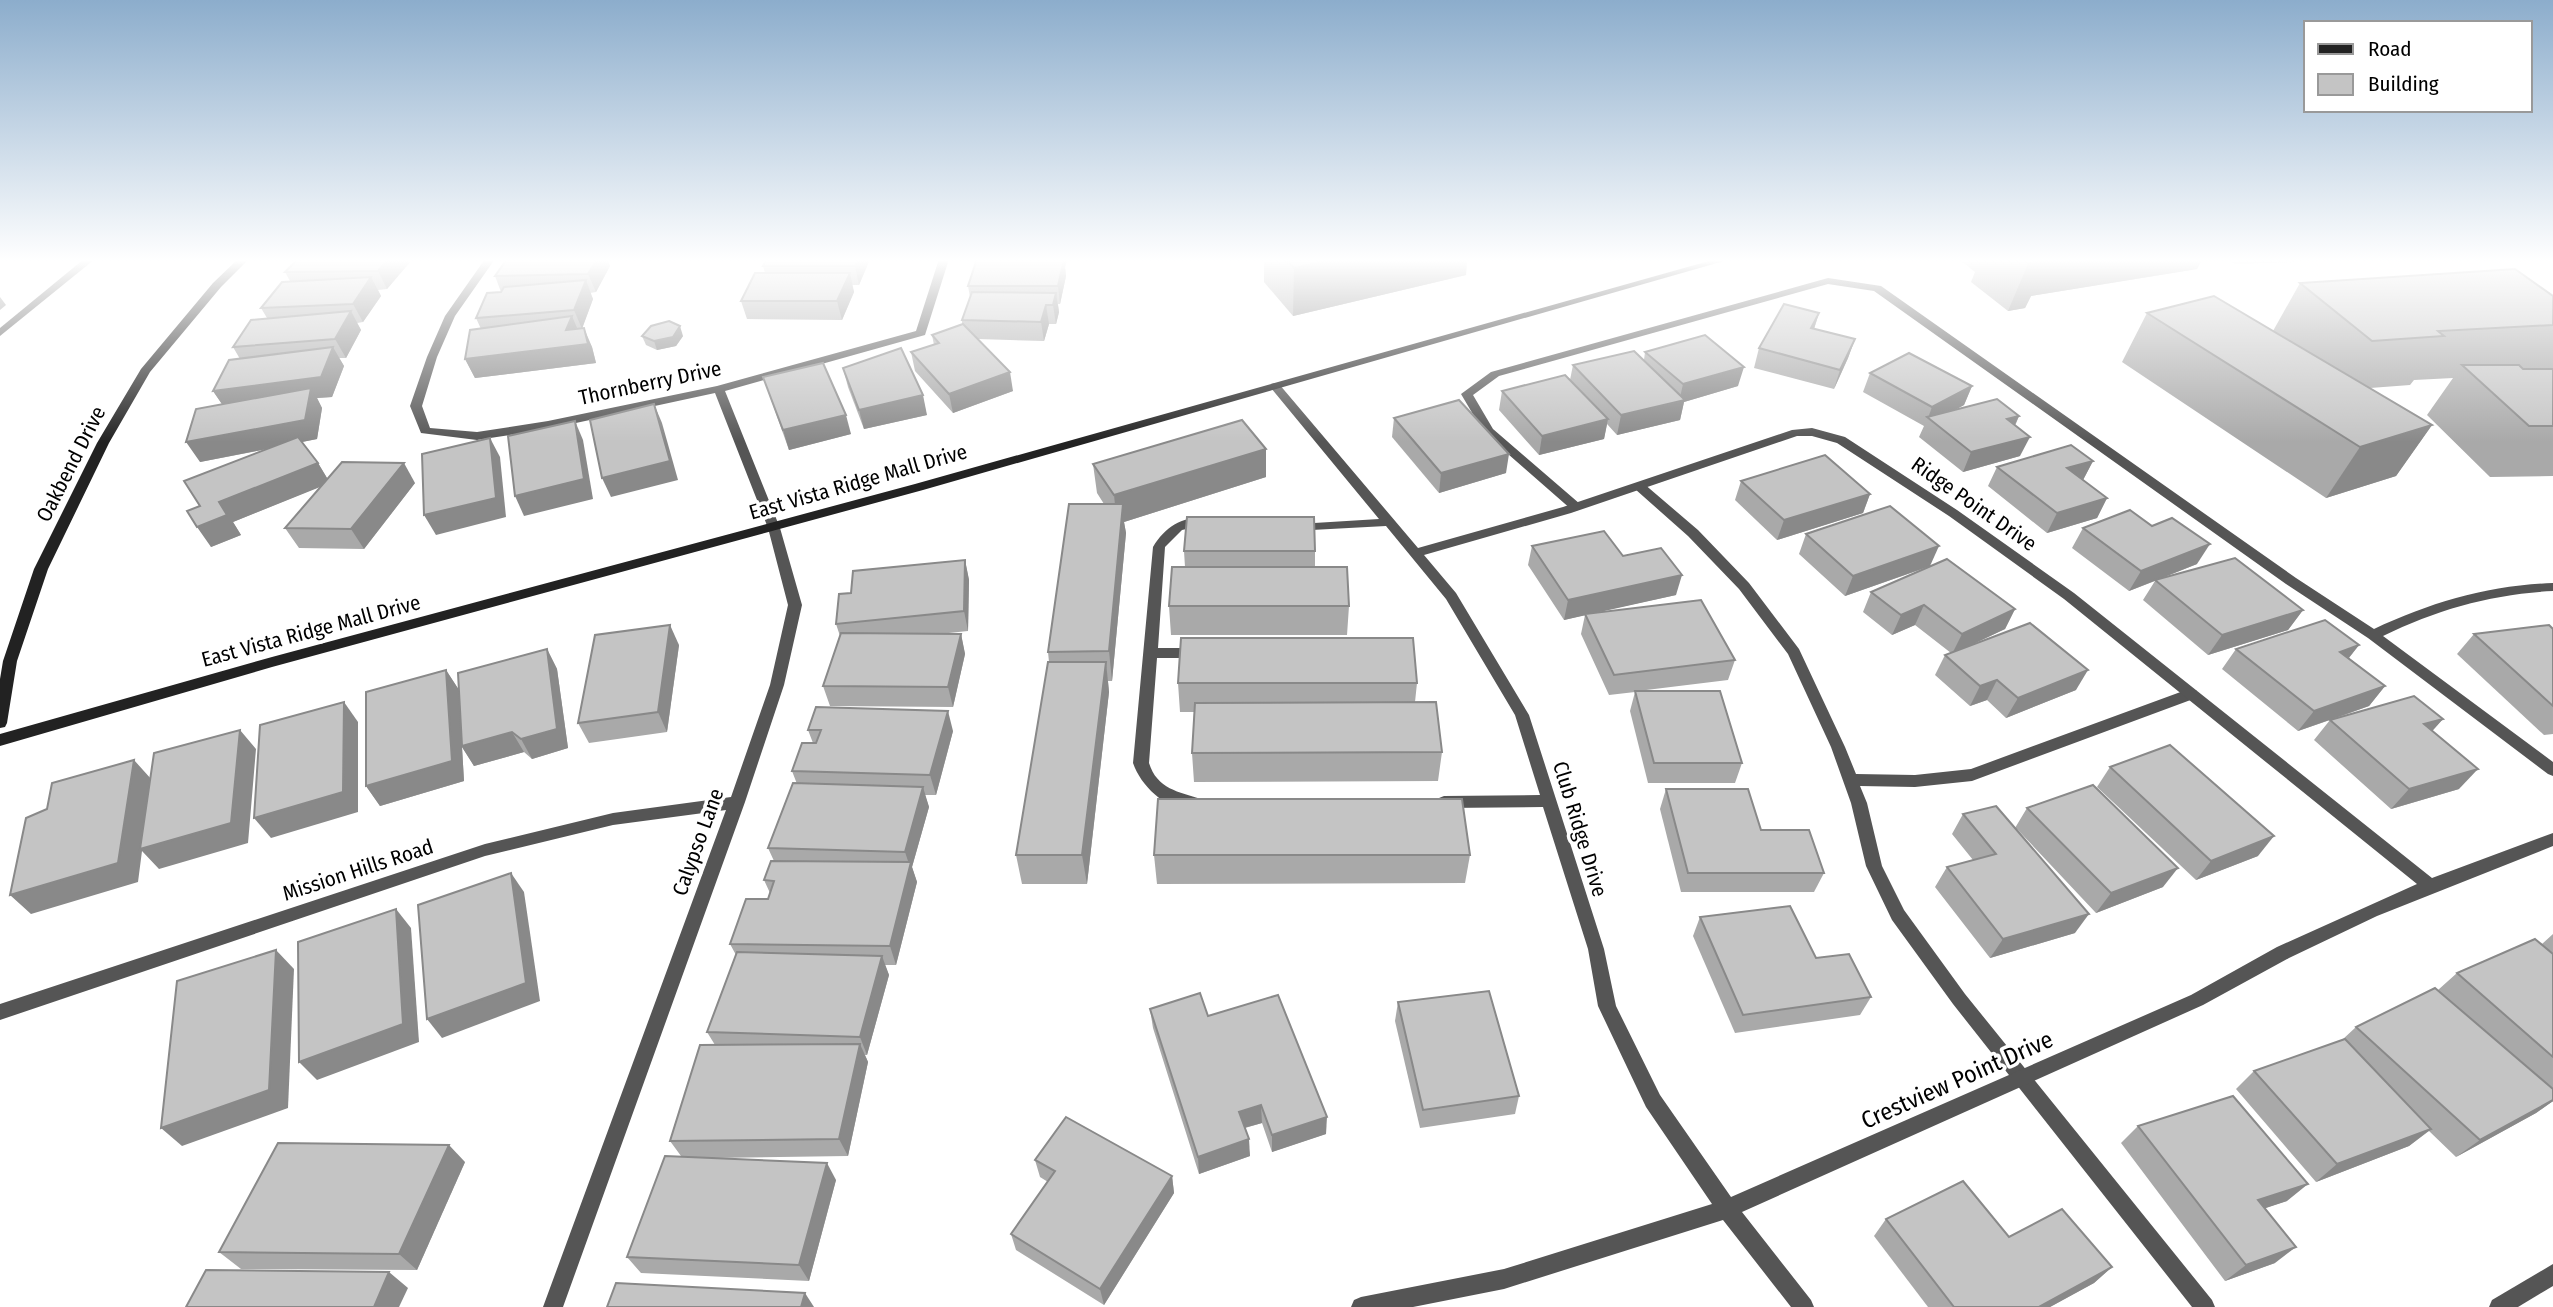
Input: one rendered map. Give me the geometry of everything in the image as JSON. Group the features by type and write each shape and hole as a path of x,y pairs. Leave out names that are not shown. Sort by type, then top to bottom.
{"main road":[{"name":"Oakbend Drive","path":"0,723 10,661 41,569 103,443 145,371 188,320"},
{"name":"East Vista Ridge Mall Drive","path":"0,740 272,662 774,528 1509,320"}],"street":[{"path":"0,332 15,320"},
{"name":"Thornberry Drive","path":"448,320 432,357 416,406 425,431 477,436 548,425 719,389 921,332 925,320"},
{"path":"1576,507 1488,431 1466,394 1495,374 1688,320"},
{"path":"1922,320 2291,581 2373,635 2553,770"},
{"name":"Club Ridge Drive","path":"1275,386 1451,596 1522,715 1596,949 1607,1006 1653,1101 1727,1209 1804,1307"},
{"name":"Calypso Lane","path":"553,1307 737,802 777,685 794,605 774,528 719,389"},
{"name":"Ridge Point Drive","path":"1416,553 1576,507 1796,432 1812,432 1841,440 1953,513 2058,588 2428,884"},
{"path":"1639,486 1693,533 1744,586 1794,652 1850,780 1874,866 1898,915 1959,999 2024,1077 2205,1307"},
{"path":"1205,803 1191,803 1163,793 1143,775 1141,763 1159,547 1170,532 1185,523 1218,522"},
{"path":"1283,529 1388,522"},
{"path":"2373,635 2416,614 2518,587 2553,587"},
{"path":"1150,653 1219,653"},
{"path":"1850,780 1915,781 1972,775 2191,694"},
{"path":"1426,802 1549,801"},
{"name":"Mission Hills Road","path":"0,1012 485,850 612,819 737,802"},
{"name":"Crestview Point Drive","path":"1361,1307 1504,1279 1727,1209 2197,1000 2255,965 2428,884 2553,839"},
{"path":"2499,1307 2553,1275"}],"building":[{"path":"251,320 346,320 335,339 233,347"},
{"path":"543,320 570,320 566,330 584,328 588,344 465,359 470,330"},
{"path":"962,320 1042,320 1041,322"},
{"path":"1775,320 1815,320 1811,328 1855,339 1840,370 1759,348"},
{"path":"2158,320 2255,320 2432,425 2360,447"},
{"path":"2346,320 2553,320 2553,325 2438,331 2444,336 2372,341"},
{"path":"669,321 680,326 673,337 654,341 642,336 651,326"},
{"path":"963,324 1010,372 949,394 911,352 939,343 932,335"},
{"path":"1705,335 1744,367 1683,384 1645,352"},
{"path":"333,347 321,377 213,391 229,360"},
{"path":"901,348 923,395 859,410 843,368"},
{"path":"1634,351 1685,400 1621,415 1573,365"},
{"path":"1909,353 1972,386 1932,407 1870,373"},
{"path":"823,363 846,415 783,430 763,377"},
{"path":"2462,365 2519,365 2523,369 2553,369 2553,426 2529,426"},
{"path":"1565,375 1608,419 1542,436 1502,391"},
{"path":"311,388 305,420 186,442 196,409"},
{"path":"1997,399 2019,416 2007,419 2030,437 1971,452 1927,417"},
{"path":"1459,400 1509,454 1441,473 1394,418"},
{"path":"654,404 670,461 602,478 590,420"},
{"path":"1242,420 1266,449 1114,495 1093,464"},
{"path":"575,421 584,479 515,496 508,436"},
{"path":"298,437 318,463 219,502 227,515 197,527 187,511 200,506 184,481"},
{"path":"490,438 496,498 424,515 422,454"},
{"path":"2071,445 2093,461 2067,468 2107,498 2057,513 1997,467"},
{"path":"1825,455 1870,494 1784,520 1741,481"},
{"path":"342,462 404,463 351,529 285,528"},
{"path":"1069,504 1123,504 1109,651 1048,652"},
{"path":"1890,506 1939,546 1853,576 1806,534"},
{"path":"2130,510 2152,526 2172,518 2210,544 2141,571 2083,528"},
{"path":"1187,517 1314,517 1315,551 1184,551"},
{"path":"1604,531 1623,556 1661,548 1682,575 1568,600 1532,546"},
{"path":"2235,558 2303,610 2222,635 2155,580"},
{"path":"1947,559 2015,609 1962,634 1924,605 1901,615 1871,592"},
{"path":"965,560 964,611 836,624 839,594 851,593 853,571"},
{"path":"1172,567 1347,567 1349,606 1169,606"},
{"path":"1701,600 1735,660 1614,675 1585,614"},
{"path":"2325,620 2359,645 2340,652 2385,686 2314,711 2236,649"},
{"path":"2030,623 2088,670 2018,698 1997,680 1980,686 1945,655"},
{"path":"670,625 658,712 578,723 595,635"},
{"path":"2549,625 2553,629 2553,706 2474,634"},
{"path":"841,633 961,634 948,687 823,686"},
{"path":"1181,638 1413,638 1417,683 1178,683"},
{"path":"547,649 557,729 521,739 512,732 462,746 458,673"},
{"path":"1048,662 1106,662 1082,855 1016,855"},
{"path":"446,670 452,761 366,786 366,692"},
{"path":"1635,691 1720,691 1742,763 1654,763"},
{"path":"2414,696 2443,719 2424,724 2478,769 2409,789 2330,720"},
{"path":"344,702 343,792 254,818 260,725"},
{"path":"1436,702 1442,752 1192,753 1195,703"},
{"path":"816,707 948,711 930,775 792,771 802,743 816,743 821,730 808,730"},
{"path":"240,730 231,823 140,849 154,753"},
{"path":"2170,745 2274,836 2211,861 2110,767"},
{"path":"134,760 118,863 10,895 26,818 47,809 52,783"},
{"path":"793,783 923,787 905,852 768,848"},
{"path":"2093,785 2178,868 2111,893 2027,808"},
{"path":"1666,789 1748,789 1761,830 1809,830 1824,873 1688,873"},
{"path":"1158,799 1462,799 1470,855 1154,855"},
{"path":"1996,806 2089,914 2003,939 1947,867 1996,854 1963,814"},
{"path":"771,861 911,862 890,946 730,944 746,899 768,899 774,881 764,880"},
{"path":"511,873 526,983 427,1019 418,905"},
{"path":"1790,906 1816,958 1849,954 1871,997 1743,1015 1700,917"},
{"path":"396,909 403,1024 299,1062 298,942"},
{"path":"2535,939 2553,954 2553,1057 2457,973"},
{"path":"276,950 269,1090 161,1128 177,981"},
{"path":"737,952 882,956 860,1037 707,1032"},
{"path":"2435,988 2553,1089 2553,1100 2480,1140 2356,1027"},
{"path":"1489,991 1519,1096 1423,1110 1398,1002"},
{"path":"1200,993 1208,1016 1278,995 1327,1117 1272,1135 1261,1105 1239,1112 1249,1139 1198,1157 1150,1009"},
{"path":"2345,1039 2431,1129 2337,1164 2254,1071"},
{"path":"860,1044 839,1139 670,1141 700,1045"},
{"path":"2233,1096 2308,1184 2258,1200 2296,1247 2246,1265 2138,1126"},
{"path":"1066,1117 1172,1176 1100,1289 1011,1234 1055,1171 1035,1160"},
{"path":"278,1143 449,1145 399,1254 219,1252"},
{"path":"665,1156 827,1163 799,1265 627,1257"},
{"path":"1963,1181 2009,1237 2062,1209 2112,1267 2039,1307 1954,1307 1886,1219"},
{"path":"206,1270 389,1272 374,1307 186,1307"},
{"path":"616,1283 805,1293 801,1307 607,1307"}]}
